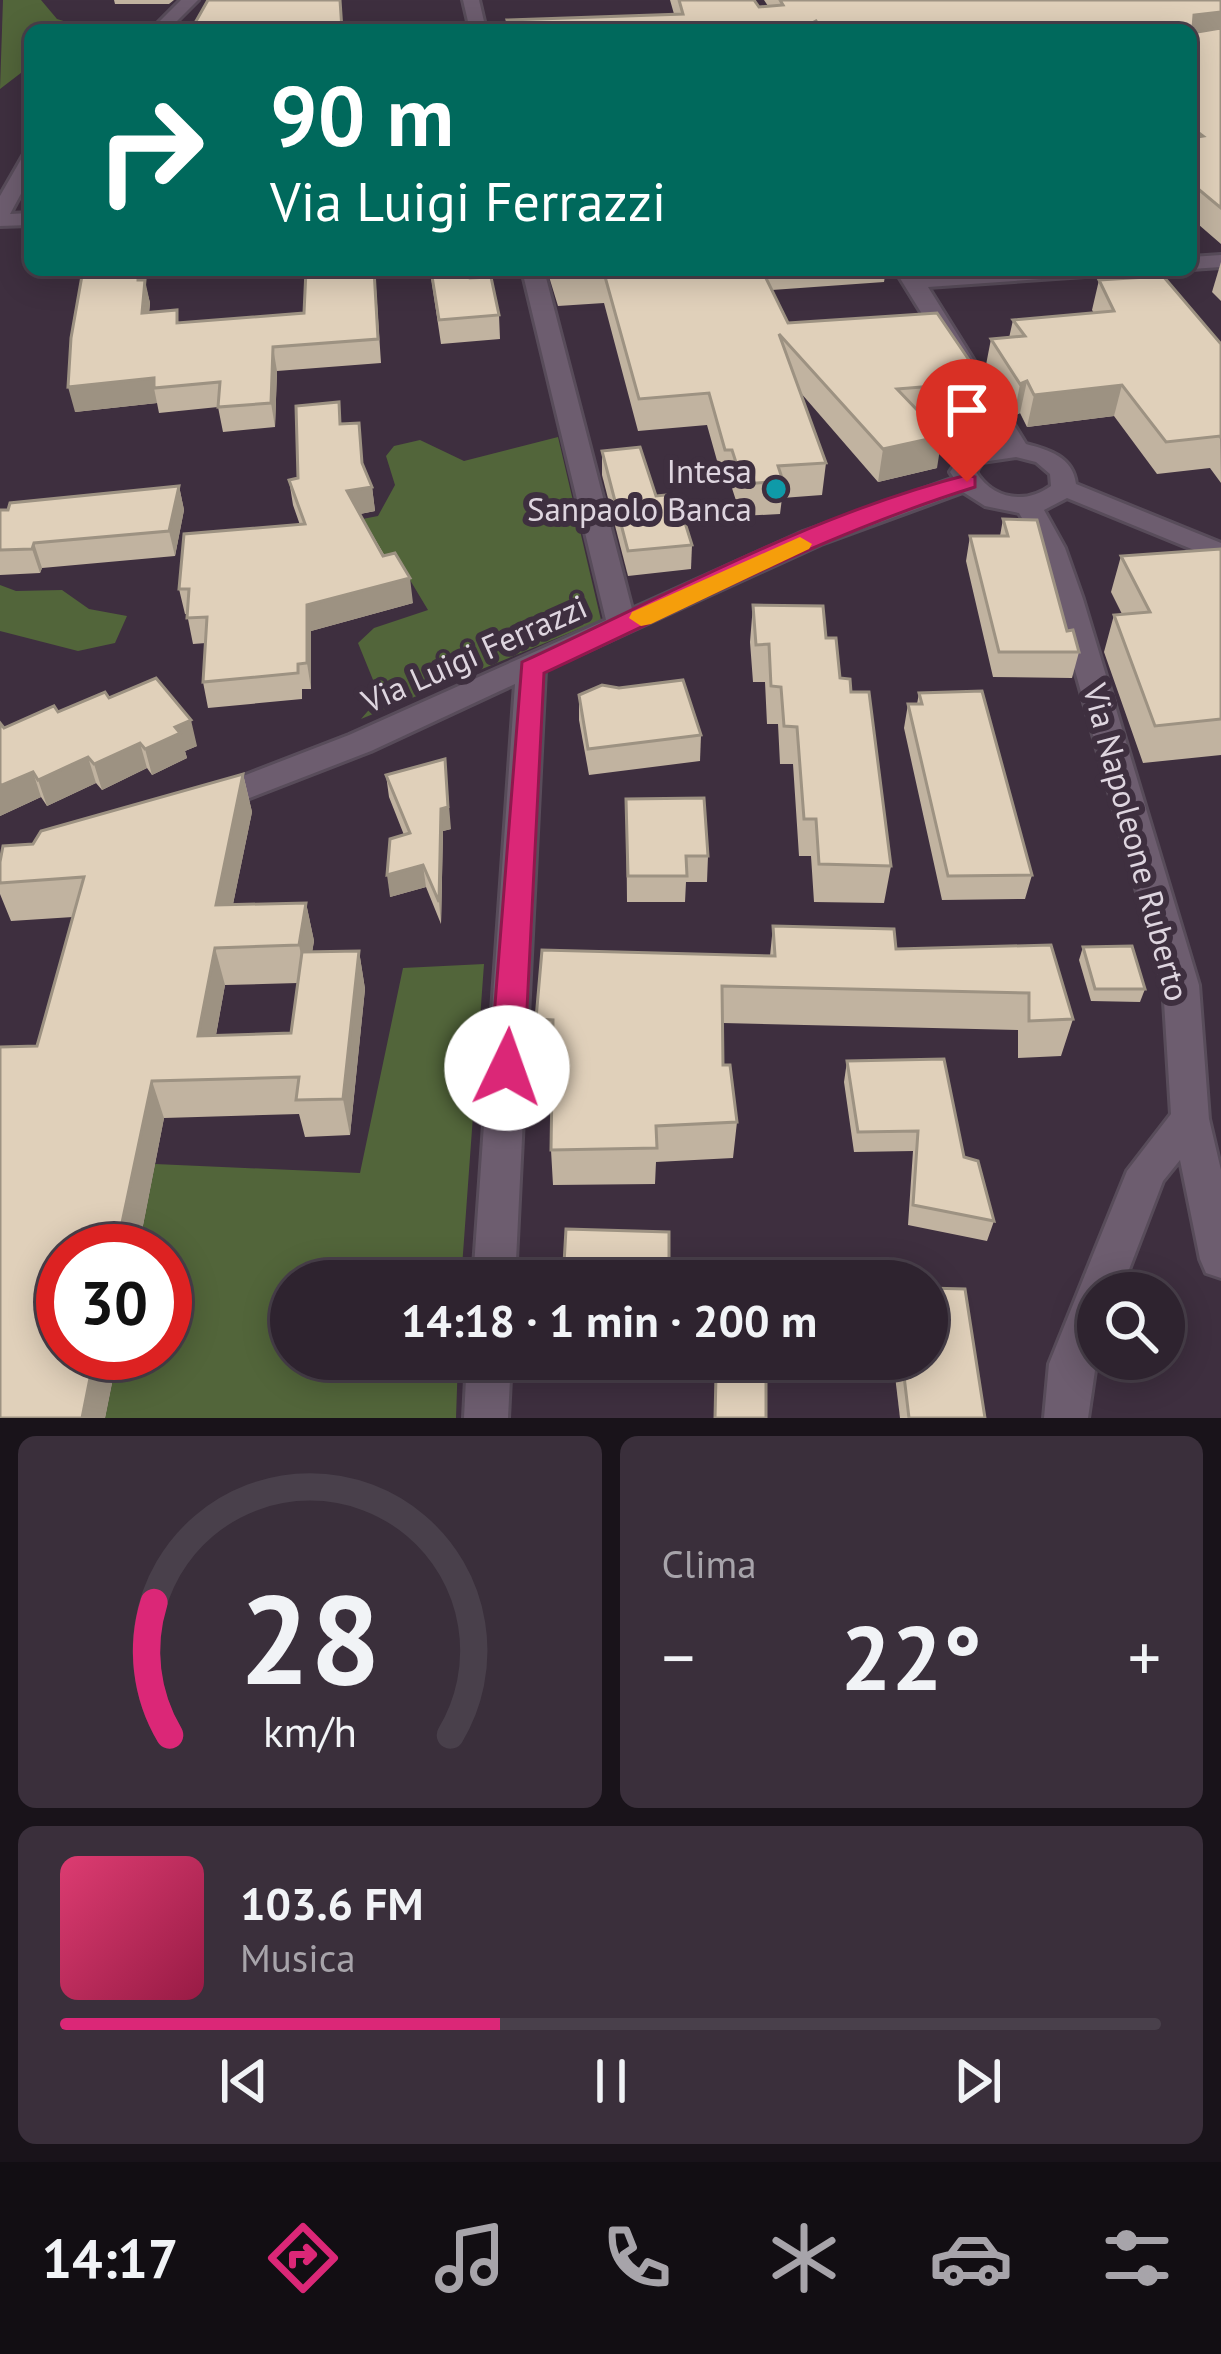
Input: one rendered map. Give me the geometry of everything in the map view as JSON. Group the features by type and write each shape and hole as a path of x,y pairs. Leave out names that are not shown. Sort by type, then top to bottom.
{"street":[{"path":"165,24 190,0"},
{"path":"0,216 24,171"},
{"path":"534,276 622,627"},
{"path":"910,276 1017,449"},
{"path":"1017,449 1062,472 1064,488 1057,496 1028,506 998,502 967,482 965,463 973,455 1017,449"},
{"name":"Via Luigi Ferrazzi","path":"180,810 265,782 531,668 831,530 967,482"},
{"path":"1064,488 1221,553"},
{"name":"Via Napoleone Ruberto","path":"1028,506 1052,548 1069,599 1180,985 1190,1051 1190,1119 1221,1259"},
{"path":"495,1260 531,668"},
{"path":"1107,1272 1147,1171 1190,1119"},
{"path":"1066,1418 1077,1348"},
{"path":"486,1418 488,1380"}],"green space":[{"path":"3,0 41,0 57,19 73,24 24,24 24,71 0,89"},
{"path":"558,437 601,620 361,719 380,697 358,643 374,628 428,610 398,560 321,527 378,516 395,485 386,456 394,446 420,440 464,461"},
{"path":"0,585 16,591 62,590 89,609 127,616 115,643 78,651 0,631"},
{"path":"484,964 463,1260 270,1260 270,1380 457,1380 456,1418 105,1418 113,1380 192,1380 192,1224 143,1224 155,1164 360,1173 403,968"}],"building":[{"path":"208,0 340,0 342,24 194,24"},
{"path":"679,0 754,0 759,7 783,5 780,0 1221,0 1221,12 1194,15 1193,24 508,24 507,20 683,14"},
{"path":"1221,28 1221,208 1197,188 1197,137 1203,136 1197,132 1197,31"},
{"path":"82,276 138,276 145,280 142,313 177,310 177,323 304,313 306,276 374,276 378,339 273,347 271,403 218,407 220,382 154,388 154,378 68,387"},
{"path":"432,276 491,277 499,315 439,320"},
{"path":"605,276 765,276 788,323 937,313 984,382 897,389 942,436 883,449 779,334 826,463 778,466 783,481 743,484 732,450 725,450 709,393 639,399"},
{"path":"1163,276 1221,344 1221,438 1166,442 1122,385 1034,395 1027,381 1020,384 991,339 1025,336 1013,320 1114,311 1099,280"},
{"path":"339,402 340,424 359,423 362,463 372,487 347,491 383,556 395,553 410,578 307,605 307,663 298,664 298,673 203,682 207,617 187,618 189,589 179,589 184,534 305,524 289,480 298,478 296,406"},
{"path":"640,447 656,496 676,494 692,545 628,551 602,451"},
{"path":"179,486 169,531 0,550 0,510 8,510 10,503"},
{"path":"1003,519 1037,520 1067,631 1073,630 1079,652 999,652 970,536 1008,536"},
{"path":"1221,549 1221,719 1155,726 1114,615 1150,612 1121,556"},
{"path":"753,605 823,606 826,638 836,638 840,678 850,679 851,692 869,692 891,866 819,864 816,819 804,819 797,727 784,726 781,687 771,686 769,644 756,645"},
{"path":"156,678 191,720 175,727 180,733 145,749 140,743 94,764 88,757 38,780 33,772 0,786 0,723 4,728 54,706 58,712 105,692 109,698"},
{"path":"683,680 701,735 588,749 579,695 602,685 619,688"},
{"path":"982,691 1032,875 948,876 908,704 922,704 919,693"},
{"path":"445,759 448,807 441,809 439,902 423,865 387,875 390,839 410,833 386,775"},
{"path":"243,774 216,905 306,903 299,945 215,948 198,1036 291,1033 302,952 359,951 343,1099 296,1100 299,1077 152,1081 122,1224 36,1224 36,1380 90,1380 82,1418 0,1418 0,1047 37,1046 84,877 0,883 3,846 33,844 41,831"},
{"path":"704,798 708,856 686,856 687,876 628,876 626,799"},
{"path":"773,926 894,929 896,949 1051,945 1073,1019 1029,1021 1029,993 722,986 723,1065 730,1065 737,1122 656,1126 657,1148 551,1150 553,1020 536,1019 542,950 775,956"},
{"path":"1132,946 1145,989 1095,989 1083,947"},
{"path":"944,1059 964,1157 978,1161 994,1221 913,1205 918,1131 858,1132 847,1061"},
{"path":"566,1229 669,1232 669,1260 564,1260"},
{"path":"948,1289 965,1289 985,1418 909,1418 904,1380 948,1380"},
{"path":"716,1380 766,1380 766,1418 715,1418"}],"slow traffic":[{"path":"641,618 800,544"}],"place":[{"name":"Intesa Sanpaolo Banca","path":"776,489"}],"route":[{"path":"507,1068 531,668 812,538 967,482"}]}
